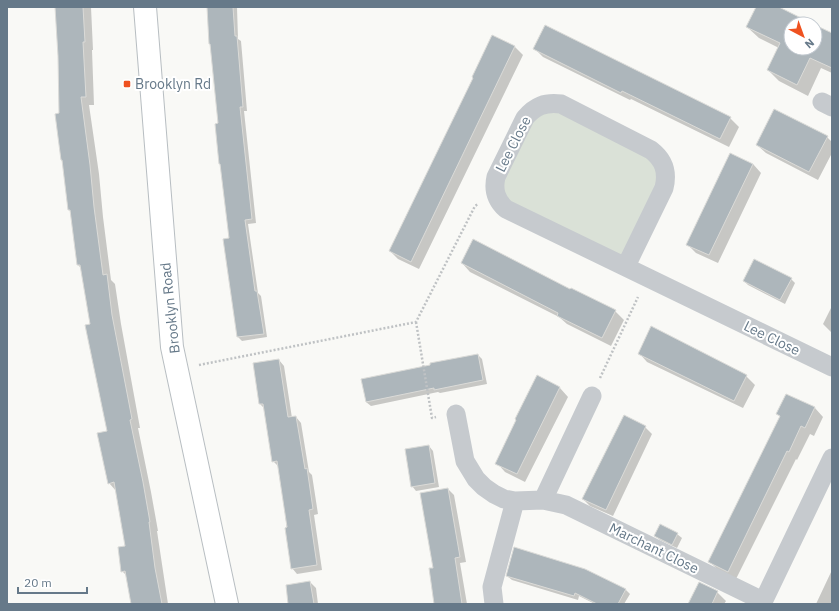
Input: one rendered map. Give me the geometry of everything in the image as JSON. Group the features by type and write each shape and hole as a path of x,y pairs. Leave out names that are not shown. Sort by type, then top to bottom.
{"street":[{"name":"Brooklyn Road","path":"145,7 172,347 178,369 227,604"},
{"name":"Lee Close","path":"626,266 664,188 665,168 662,162 657,155 650,150 561,104 546,104 538,106 525,118 496,177 495,192 501,204 512,212 626,266 832,368"},
{"path":"543,500 592,396"},
{"name":"Marchant Close","path":"456,414 466,461 470,471 476,479 494,494 504,499 515,501 543,500 566,505 763,602"},
{"path":"763,602 832,458"},
{"path":"494,604 492,586 515,501"}],"path":[{"path":"456,414 432,418 416,322 475,206 495,192"},
{"path":"592,396 647,277"},
{"path":"178,369 416,322"}],"shaded area":[{"path":"553,103 665,168 626,266 512,212 496,177 525,118"}],"building":[{"path":"55,7 83,7 86,97 81,97 94,207 103,275 107,274 112,315 132,419 130,420 150,522 155,568 162,604 131,604 125,571 121,572 118,547 125,546 114,482 108,484 97,433 107,431 85,325 90,324 80,265 77,265 55,114 59,113"},
{"path":"207,7 233,7 243,107 240,107 252,219 245,220 255,291 257,291 264,334 237,337 223,239 229,238 215,124 218,123 209,44"},
{"path":"756,7 779,7 797,16 783,16 783,56 823,56 823,29 832,33 832,68 810,58 797,85 767,70 780,43 746,27"},
{"path":"545,25 731,117 720,139 622,91 621,93 533,49"},
{"path":"492,35 515,46 411,262 389,251 473,78 472,77"},
{"path":"774,109 828,136 809,172 756,145"},
{"path":"730,153 753,164 709,255 686,245"},
{"path":"473,239 570,289 571,288 616,310 602,338 557,316 558,313 461,263"},
{"path":"754,259 792,278 780,300 743,281"},
{"path":"651,326 747,375 734,401 638,354"},
{"path":"478,354 483,380 366,402 361,379 430,365 430,363"},
{"path":"279,359 288,417 296,416 305,469 307,468 313,509 309,510 317,565 291,569 285,528 287,527 277,461 272,462 263,404 259,404 253,363"},
{"path":"537,375 560,387 517,474 495,464"},
{"path":"786,394 815,407 805,428 801,426 789,452 787,451 728,572 708,562 780,416 776,414"},
{"path":"624,415 646,426 606,510 582,499"},
{"path":"429,445 435,483 411,487 405,449"},
{"path":"448,488 460,557 455,558 462,604 434,604 429,568 433,568 420,493"},
{"path":"660,524 678,533 672,545 654,536"},
{"path":"514,547 585,569 626,589 618,604 597,604 575,593 574,596 506,576"},
{"path":"310,581 314,604 288,604 286,585"},
{"path":"699,582 718,591 712,604 688,604"}],"place":[{"name":"Brooklyn Rd","path":"127,84"}]}
